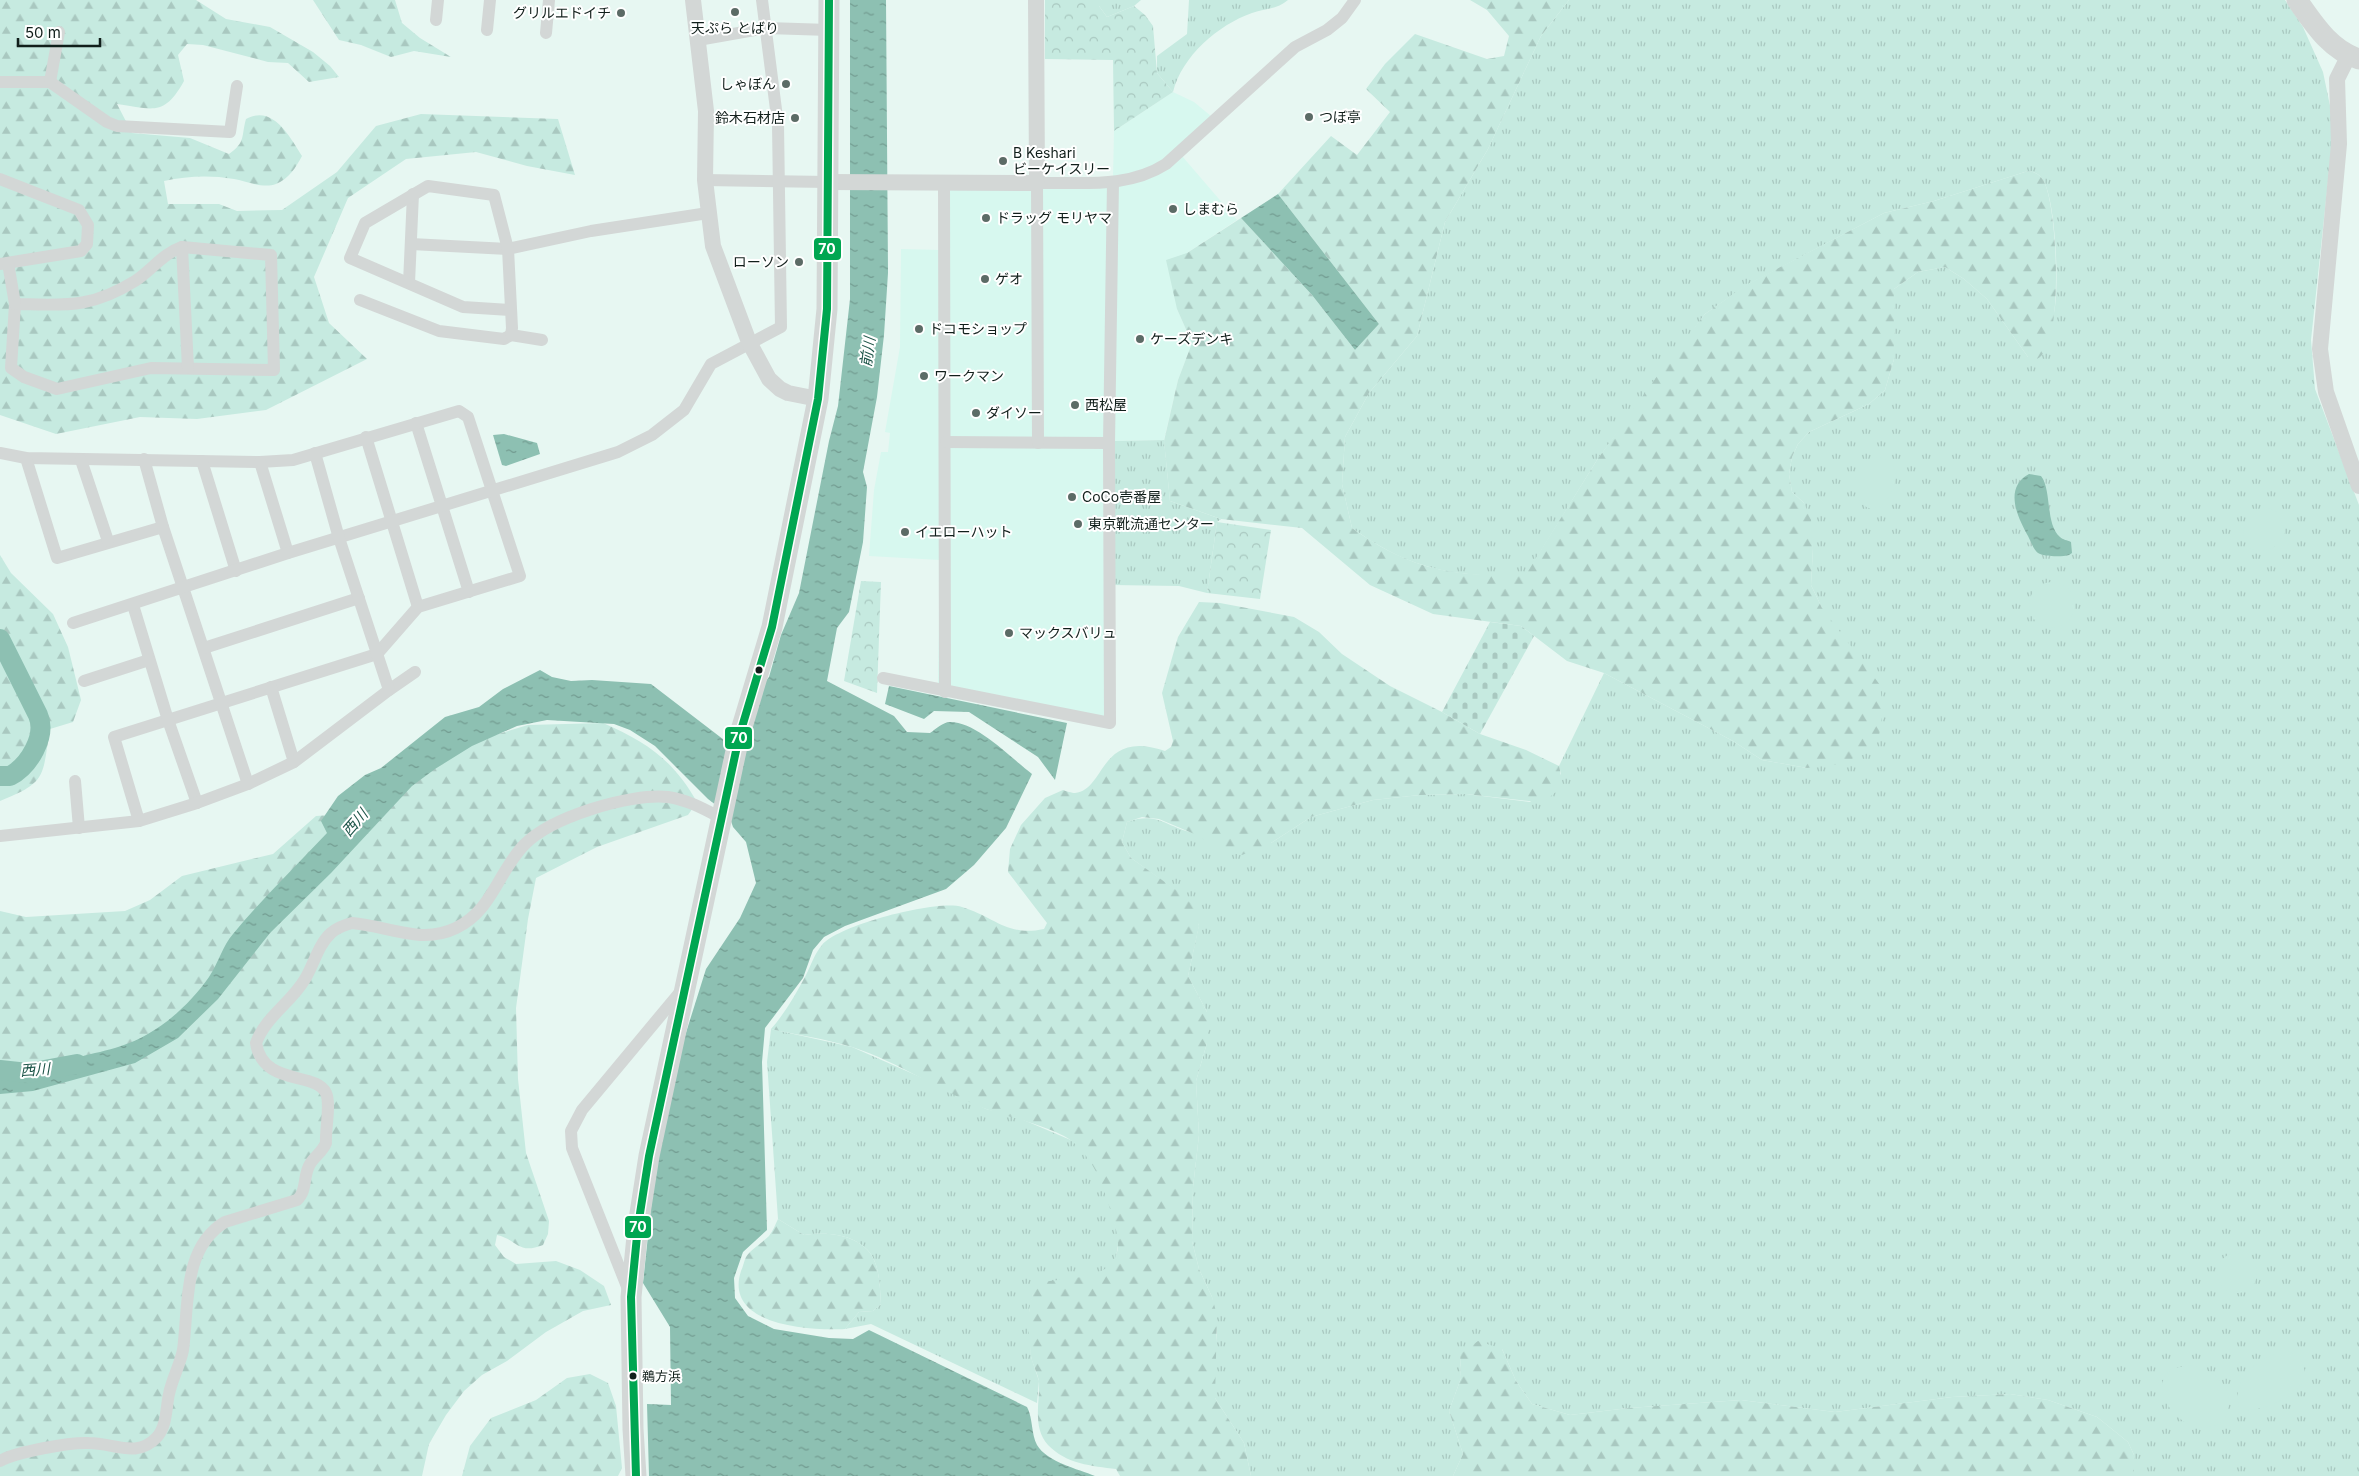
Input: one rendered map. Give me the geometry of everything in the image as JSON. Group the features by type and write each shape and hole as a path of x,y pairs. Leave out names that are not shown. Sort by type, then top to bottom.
{"main road":[{"path":"636,1476 633,1438 631,1297 638,1226 649,1156 739,737 772,627 818,399 834,182 828,30 829,0"},
{"path":"2297,0 2320,32 2334,46 2354,57"}],"street":[{"path":"436,20 438,0"},
{"path":"486,30 490,0"},
{"path":"546,33 549,0"},
{"path":"693,0 706,111 706,180 713,246 749,342 769,379 780,389 788,393 818,399"},
{"path":"73,623 288,553 618,452 652,435 684,410 711,364 749,342 781,327 778,125 762,0"},
{"path":"1036,0 1038,444"},
{"path":"706,180 1037,183 1113,182 1142,177 1166,164 1295,47 1327,30 1342,18 1355,0"},
{"path":"698,40 767,28 828,30"},
{"path":"50,82 59,32"},
{"path":"2354,57 2337,79 2339,144 2320,349 2326,392 2359,486"},
{"path":"0,82 50,82 107,122 117,126 230,132 237,86"},
{"path":"0,179 79,210 88,225 87,244 81,251 4,264 16,304 10,368 24,377 56,389 150,368 274,370 271,255 182,247 170,251 136,280 94,302 72,305 16,304"},
{"path":"944,182 945,692"},
{"path":"883,678 945,692 1110,723 1109,443 1113,182"},
{"path":"510,310 463,307 350,258 365,222 428,186 494,195 508,249 511,335"},
{"path":"409,284 413,194"},
{"path":"411,244 508,249 591,231 708,213"},
{"path":"182,247 188,368"},
{"path":"360,300 439,331 504,339 511,335 542,340"},
{"path":"0,453 26,458 81,460 144,459 260,462 292,460 459,410 468,416 494,491 520,576 418,607 377,654 114,737 138,821"},
{"path":"416,423 469,592"},
{"path":"366,437 418,607"},
{"path":"946,442 1109,443"},
{"path":"315,453 339,538 389,690"},
{"path":"26,458 57,558 162,526"},
{"path":"144,459 162,526 248,784"},
{"path":"81,460 108,541"},
{"path":"202,461 236,571"},
{"path":"260,462 288,553"},
{"path":"204,648 359,598"},
{"path":"133,605 168,720 197,803"},
{"path":"84,681 149,660"},
{"path":"0,836 138,821 197,803 248,784 294,762 415,672"},
{"path":"271,687 294,762"},
{"path":"75,781 79,828"},
{"path":"0,1461 68,1444 89,1442 132,1450 141,1449 158,1436 165,1421 171,1383 182,1353 191,1272 200,1249 216,1228 225,1222 297,1200 304,1188 308,1168 326,1144 327,1098 323,1089 314,1083 286,1076 266,1063 260,1057 256,1043 269,1019 305,980 324,940 332,932 352,923 400,934 423,936 456,928 477,914 487,903 524,844 541,830 558,820 577,814 633,800 667,797 690,802 721,815"},
{"path":"631,1297 572,1148 572,1131 582,1110 687,984"}],"shaded area":[{"path":"1173,92 1194,102 1217,121 1182,156 1237,220 1187,253 1177,309 1192,343 1178,380 1164,440 1115,441 1108,720 938,685 940,560 869,556 874,490 881,452 888,452 890,433 885,432 900,347 901,249 941,250 940,175 1113,178 1114,131"}],"green space":[{"path":"0,0 196,0 226,19 270,27 313,52 330,66 339,77 309,82 288,63 268,62 203,45 187,44 178,55 184,81 170,100 156,108 140,108 117,104 132,133 190,138 229,154 241,142 246,119 264,116 280,125 302,156 295,168 281,182 266,186 234,179 207,177 190,177 164,181 168,204 219,204 237,211 282,210 337,172 376,126 421,114 558,119 575,175 527,166 476,152 406,159 348,198 314,277 329,323 367,359 266,410 197,419 140,417 56,434 0,415"},
{"path":"313,0 395,0 402,23 420,38 451,57 414,51 391,57 361,45 339,40"},
{"path":"1045,0 1099,0 1099,6 1107,17 1134,6 1145,15 1153,26 1157,73 1173,92 1114,131 1113,60 1045,59"},
{"path":"1099,0 1141,0 1134,6 1107,17 1099,6"},
{"path":"1189,0 1288,0 1275,7 1239,18 1214,34 1193,54 1184,66 1173,92 1157,73 1157,56 1187,34"},
{"path":"1470,0 1569,0 1541,36 1488,149 1445,222 1417,336 1369,393 1345,437 1342,484 1352,528 1394,553 1414,562 1455,572 1501,575 1526,574 1597,460 1665,365 1705,314 1746,285 1884,213 1934,201 2028,171 2034,172 2044,181 2053,220 2056,276 2055,305 2052,330 2046,349 2037,359 2028,357 1987,299 1964,279 1945,267 1918,272 1894,289 1894,359 1885,390 1869,404 1809,432 1798,444 1792,457 1789,474 1792,492 1804,503 1811,519 1813,548 1811,585 1822,608 1880,685 1883,711 1879,736 1867,753 1839,764 1807,768 1762,760 1733,741 1604,673 1567,661 1521,626 1433,614 1370,585 1302,528 1221,519 1170,501 1164,441 1178,380 1192,343 1177,309 1166,260 1187,253 1241,218 1312,295 1355,350 1379,324 1278,194 1331,136 1357,155 1390,112 1366,89 1385,64 1415,34 1487,59 1504,56 1509,36 1487,10"},
{"path":"1569,0 2285,0 2303,27 2323,72 2334,125 2311,340 2315,389 2359,505 2359,1476 2134,1476 2134,1455 2128,1442 2097,1417 2048,1400 2010,1394 1952,1397 1835,1412 1741,1400 1629,1408 1570,1415 1532,1404 1516,1381 1502,1349 1460,1354 1461,1378 1449,1411 1463,1454 1453,1476 1251,1476 1244,1443 1215,1398 1214,1360 1217,1333 1212,1297 1199,1269 1192,1241 1193,1187 1199,1135 1196,1081 1207,1043 1207,1012 1188,976 1199,925 1178,892 1131,858 1122,842 1127,822 1147,818 1155,819 1194,833 1271,843 1311,817 1373,800 1420,795 1466,794 1530,802 1561,774 1559,766 1604,673 1733,741 1762,760 1807,768 1822,608 1811,585 1813,548 1804,503 1792,492 1789,474 1792,457 1798,444 1809,432 1869,404 1885,390 1894,359 1894,289 1918,272 1945,267 1964,279 1987,299 2028,357 2046,333 2053,318 2056,290 2056,251 2052,212 2044,181 2036,173 2028,171 1934,201 1884,213 1747,285 1705,314 1597,460 1526,575 1501,576 1455,573 1414,562 1373,542 1352,528 1342,484 1345,437 1369,393 1417,336 1445,222 1488,149 1541,36"},
{"path":"1164,440 1170,501 1221,519 1217,522 1207,593 1179,586 1112,585 1115,441"},
{"path":"1874,457 1888,461 1895,470 1895,482 1891,493 1883,503 1874,508 1865,506 1857,494 1855,482 1860,466 1868,459"},
{"path":"2265,507 2277,512 2285,531 2276,546 2261,551 2249,548 2243,534 2252,514"},
{"path":"1217,522 1271,530 1260,599 1207,593"},
{"path":"0,555 11,573 53,614 68,647 81,700 73,722 50,729 46,757 40,776 27,788 0,801"},
{"path":"861,581 881,582 877,693 844,681"},
{"path":"2048,582 2056,582 2065,586 2071,592 2075,605 2071,618 2065,624 2056,628 2048,628 2039,624 2033,618 2029,609 2029,601 2033,592 2039,586"},
{"path":"1199,602 1220,603 1294,617 1319,632 1342,654 1390,686 1442,712 1480,734 1526,750 1559,766 1560,784 1550,797 1538,802 1466,794 1420,795 1373,800 1311,817 1271,843 1242,855 1227,852 1192,833 1159,819 1142,817 1127,822 1122,842 1131,858 1179,892 1195,907 1199,926 1188,976 1207,1012 1207,1043 1196,1081 1199,1135 1193,1187 1192,1241 1199,1269 1212,1297 1217,1315 1215,1398 1244,1443 1251,1476 1120,1476 1116,1469 1080,1463 1055,1451 1043,1438 1038,1423 1039,1382 1032,1359 1029,1333 1029,1308 1033,1294 1042,1282 1086,1276 1098,1272 1109,1266 1116,1257 1118,1244 1115,1226 1105,1192 1096,1171 1083,1152 1074,1143 1057,1132 969,1102 869,1053 832,1042 771,1029 794,996 822,945 832,937 867,922 911,910 950,906 962,907 973,911 1010,928 1031,931 1044,929 1047,923 1008,872 1010,849 1021,825 1045,798 1063,790 1075,793 1085,789 1116,753 1127,747 1143,746 1165,751 1171,747 1173,741 1162,693 1178,637"},
{"path":"1490,622 1521,626 1534,636 1480,734 1442,712"},
{"path":"603,723 633,737 658,754 688,787 697,802 688,815 597,847 536,878 528,919 516,1008 518,1079 526,1153 549,1221 548,1234 543,1245 535,1248 523,1248 497,1235 495,1245 504,1257 516,1264 556,1261 580,1270 604,1286 611,1305 583,1311 546,1332 507,1361 482,1375 464,1391 446,1415 429,1444 422,1476 0,1476 0,911 26,917 125,911 150,900 182,876 273,854 316,816 386,811 424,772 472,742 528,725"},
{"path":"771,1029 852,1047 927,1080 986,1109 1014,1116 1073,1141 1090,1158 1104,1186 1119,1238 1116,1258 1109,1268 1099,1273 1033,1294 1029,1312 1031,1357 1039,1381 1037,1403 871,1324 845,1329 859,1312 873,1311 881,1304 880,1284 876,1265 865,1247 856,1241 836,1235 804,1235 778,1219 767,1062"},
{"path":"778,1219 804,1235 836,1235 856,1241 865,1247 876,1265 880,1284 881,1304 873,1311 859,1312 845,1329 812,1329 792,1326 757,1314 745,1304 739,1289 741,1271 746,1257 769,1236"},
{"path":"2233,1253 2241,1253 2248,1256 2254,1262 2257,1273 2254,1284 2248,1290 2241,1293 2233,1293 2226,1290 2220,1284 2217,1277 2217,1269 2220,1262 2226,1256"},
{"path":"1478,1341 1502,1349 1516,1381 1532,1404 1570,1415 1629,1408 1741,1400 1835,1412 1952,1397 2010,1394 2048,1400 2097,1417 2128,1442 2134,1455 2134,1476 1453,1476 1463,1454 1449,1411 1461,1378 1460,1354"},
{"path":"2286,1351 2292,1353 2302,1362 2305,1375 2301,1384 2284,1399 2260,1408 2240,1410 2239,1388 2249,1371 2266,1358"},
{"path":"2190,1365 2210,1372 2224,1386 2229,1404 2227,1414 2220,1424 2202,1428 2189,1425 2176,1415 2166,1401 2162,1386 2165,1376 2171,1369"},
{"path":"590,1374 608,1383 616,1406 622,1468 618,1476 462,1476 470,1446 491,1418 536,1400 567,1378"}],"water":[{"name":"前川","path":"850,0 886,0 888,273 877,397 863,472 867,487 863,542 849,612 837,628 827,681 894,716 907,732 930,733 947,722 971,728 993,742 1032,774 1006,828 974,865 946,889 845,926 824,937 813,950 803,978 765,1028 762,1062 767,1230 743,1252 734,1278 735,1298 748,1316 774,1329 829,1338 853,1339 869,1330 1027,1407 1035,1441 1042,1451 1063,1464 1095,1476 649,1476 647,1404 671,1405 670,1327 643,1283 655,1170 684,1039 706,969 740,918 756,883 746,842 733,827 729,815 708,799 655,746 630,730 614,724 547,720 517,726 472,746 412,786 331,873 270,933 218,999 178,1038 135,1063 33,1091 0,1094 0,1074 24,1075 42,1072 80,1057 116,1048 134,1041 147,1035 170,1019 201,988 233,934 327,833 321,821 338,796 365,775 381,768 445,717 479,707 503,689 540,670 552,677 571,681 592,680 651,684 745,756 759,689 769,677 781,635 799,593 829,441 838,406 850,299"},
{"path":"1278,194 1379,324 1355,350 1312,295 1241,218"},
{"path":"504,434 537,443 540,454 506,466 502,465 493,435"},
{"path":"2029,474 2041,476 2044,482 2050,516 2055,531 2061,538 2071,542 2072,553 2069,555 2054,556 2038,553 2024,529 2017,512 2015,495 2016,487"},
{"path":"889,686 1067,723 1055,780 1038,757 969,712 934,711 924,719 885,704"}],"waterway":[{"name":"西川","path":"0,639 38,715 40,723 38,741 30,758 10,776 0,776"},
{"name":"西川","path":"0,1070 28,1073 77,1064"}],"transit line":[{"name":"70","path":"636,1476 631,1297 638,1226 649,1156 739,737 772,627 818,399 827,309 829,0"}],"place":[{"name":"天ぷら とばり","path":"735,12"},
{"name":"グリルエドイチ","path":"621,13"},
{"name":"しゃぼん","path":"786,84"},
{"name":"つぼ亭","path":"1309,117"},
{"name":"鈴木石材店","path":"795,118"},
{"name":"B Keshari ビーケイスリー","path":"1003,161"},
{"name":"しまむら","path":"1173,209"},
{"name":"ドラッグ モリヤマ","path":"986,218"},
{"name":"ローソン","path":"799,262"},
{"name":"ゲオ","path":"985,279"},
{"name":"ドコモショップ","path":"919,329"},
{"name":"ケーズデンキ","path":"1140,339"},
{"name":"ワークマン","path":"924,376"},
{"name":"西松屋","path":"1075,405"},
{"name":"ダイソー","path":"976,413"},
{"name":"CoCo壱番屋","path":"1072,497"},
{"name":"東京靴流通センター","path":"1078,524"},
{"name":"イエローハット","path":"905,532"},
{"name":"マックスバリュ","path":"1009,633"},
{"name":"鵜方浜","path":"633,1376"}]}
